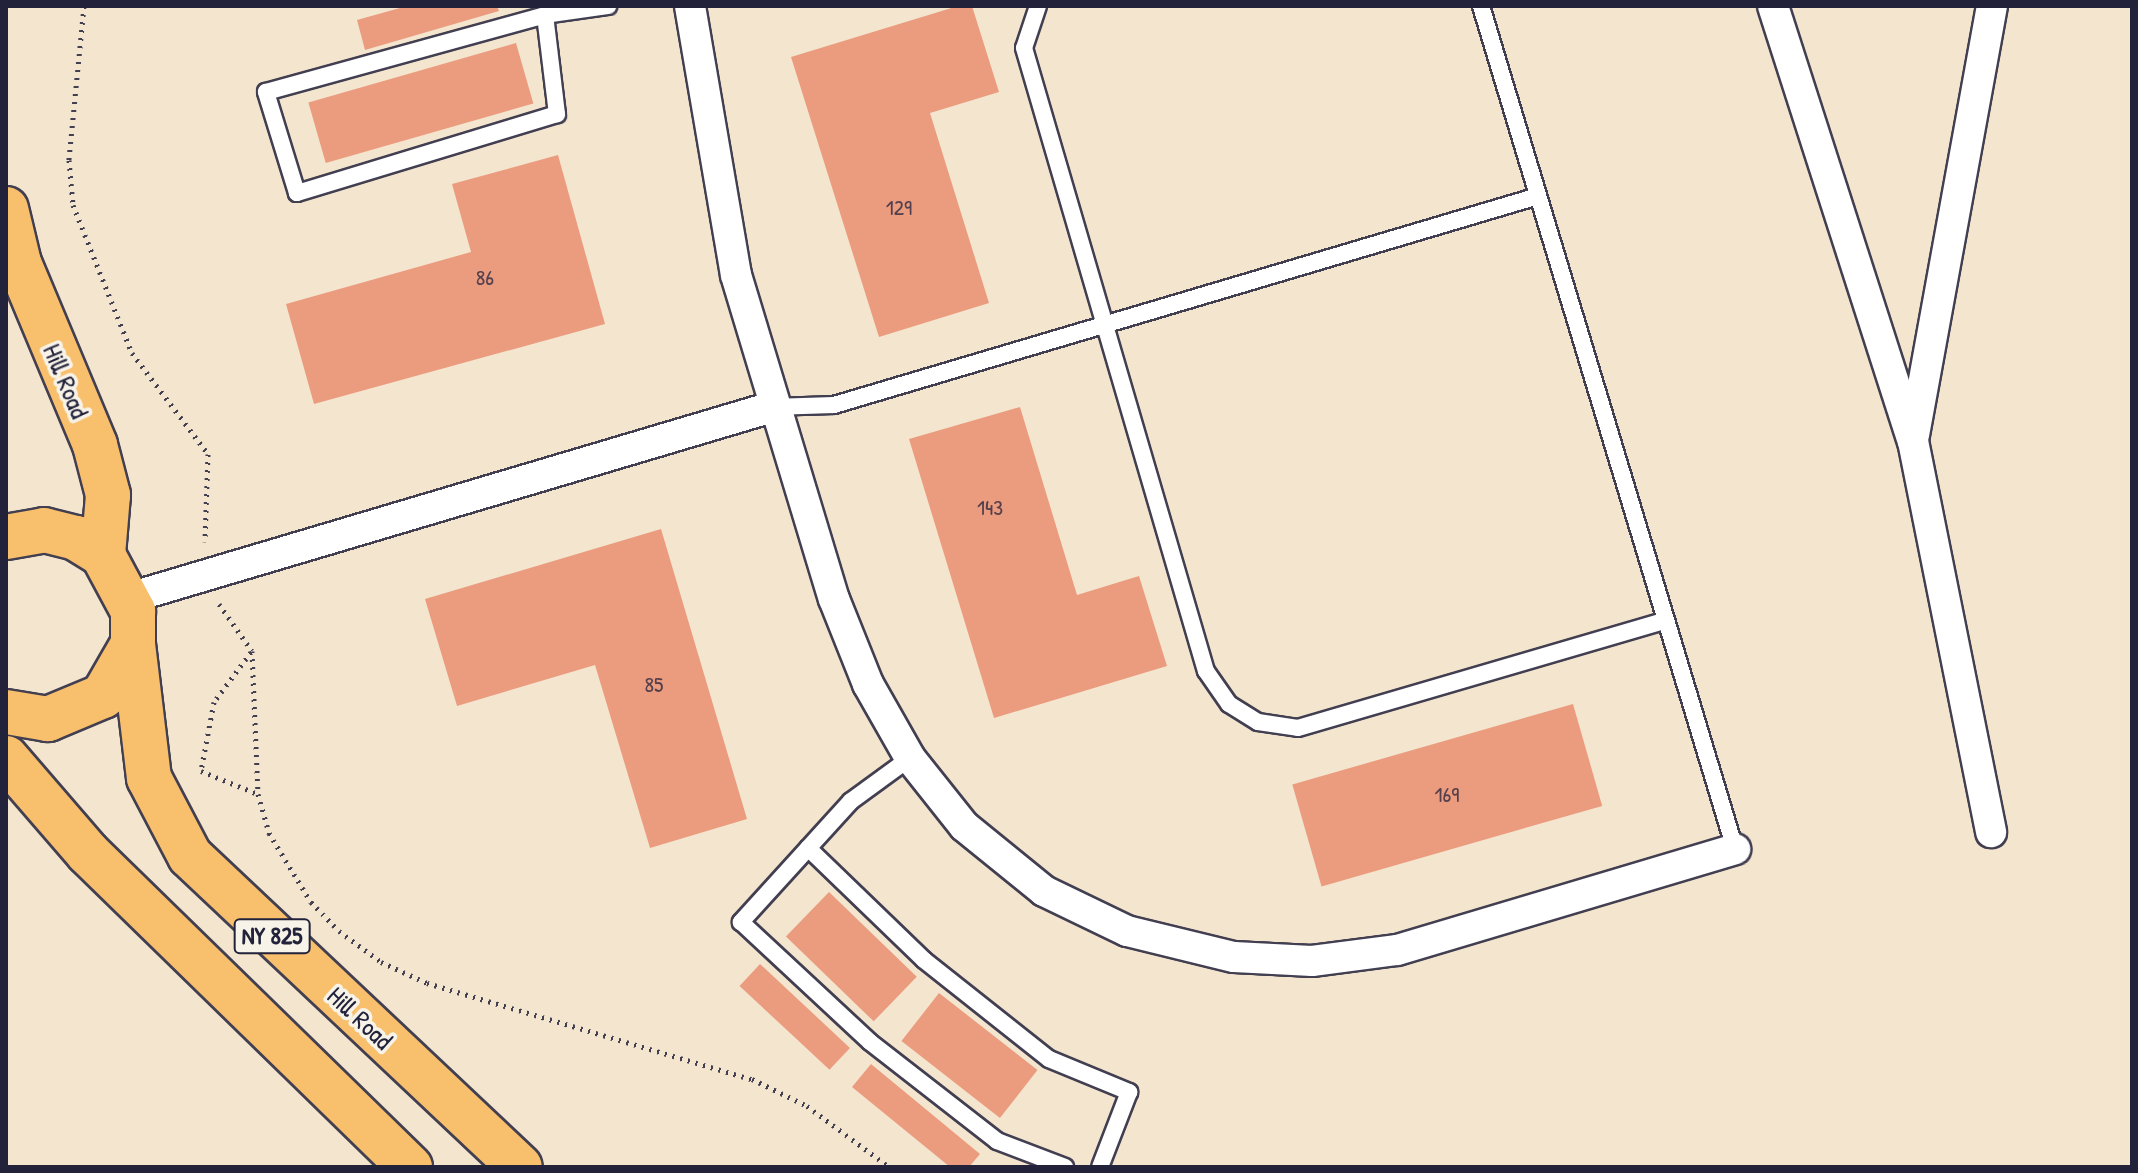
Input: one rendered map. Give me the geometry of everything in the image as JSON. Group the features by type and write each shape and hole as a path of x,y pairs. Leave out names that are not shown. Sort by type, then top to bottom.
{"main road":[{"name":"Hill Road","path":"6,209 24,277 95,445 108,495 103,555"},
{"path":"6,537 44,530 103,555"},
{"name":"NY 825","path":"103,555 129,598 133,644"},
{"name":"Hill Road","path":"133,644 149,778 190,856 520,1167"},
{"path":"6,712 48,719 77,712 112,684 133,644"},
{"name":"NY 825","path":"6,758 88,853 410,1167"}],"street":[{"path":"690,6 713,173 772,407 834,599 868,684 910,758 964,826 1044,891 1127,931 1234,957 1312,961 1397,950 1735,849"},
{"path":"1773,6 1913,441 1991,832"},
{"path":"1913,441 1992,6"},
{"path":"129,598 772,407"}],"lane":[{"path":"545,15 557,114 297,193 266,92 545,15 608,6"},
{"path":"1038,6 1024,48 1206,671 1229,704 1258,722 1298,728 1665,621"},
{"path":"1481,6 1735,849"},
{"path":"772,407 834,405 1538,196"},
{"path":"910,758 851,801 741,922 870,1042 997,1141 1065,1167"},
{"path":"808,848 924,960 1049,1059 1129,1092 1100,1167"}],"path":[{"path":"84,6 69,160 73,205 132,353 208,454 204,577 252,651 258,794 269,833 311,902 381,962 427,983 752,1079 807,1106 889,1167"},
{"path":"252,651 214,702 201,771 258,794"}],"building":[{"path":"407,6 497,6 499,11 365,50 357,20"},
{"path":"958,6 972,6 999,92 930,113 989,303 879,337 791,57"},
{"path":"516,43 533,104 326,163 308,103"},
{"path":"558,155 605,324 314,404 286,304 471,252 452,184"},
{"path":"1020,407 1077,595 1139,576 1167,666 994,718 909,439"},
{"path":"661,529 747,819 650,848 595,665 457,706 425,599"},
{"path":"1573,704 1602,806 1322,886 1292,784"},
{"path":"829,892 917,977 874,1021 786,937"},
{"path":"760,964 850,1048 829,1070 740,986"},
{"path":"939,993 1038,1070 1000,1118 901,1041"},
{"path":"871,1064 980,1154 969,1167 950,1167 852,1087"}]}
